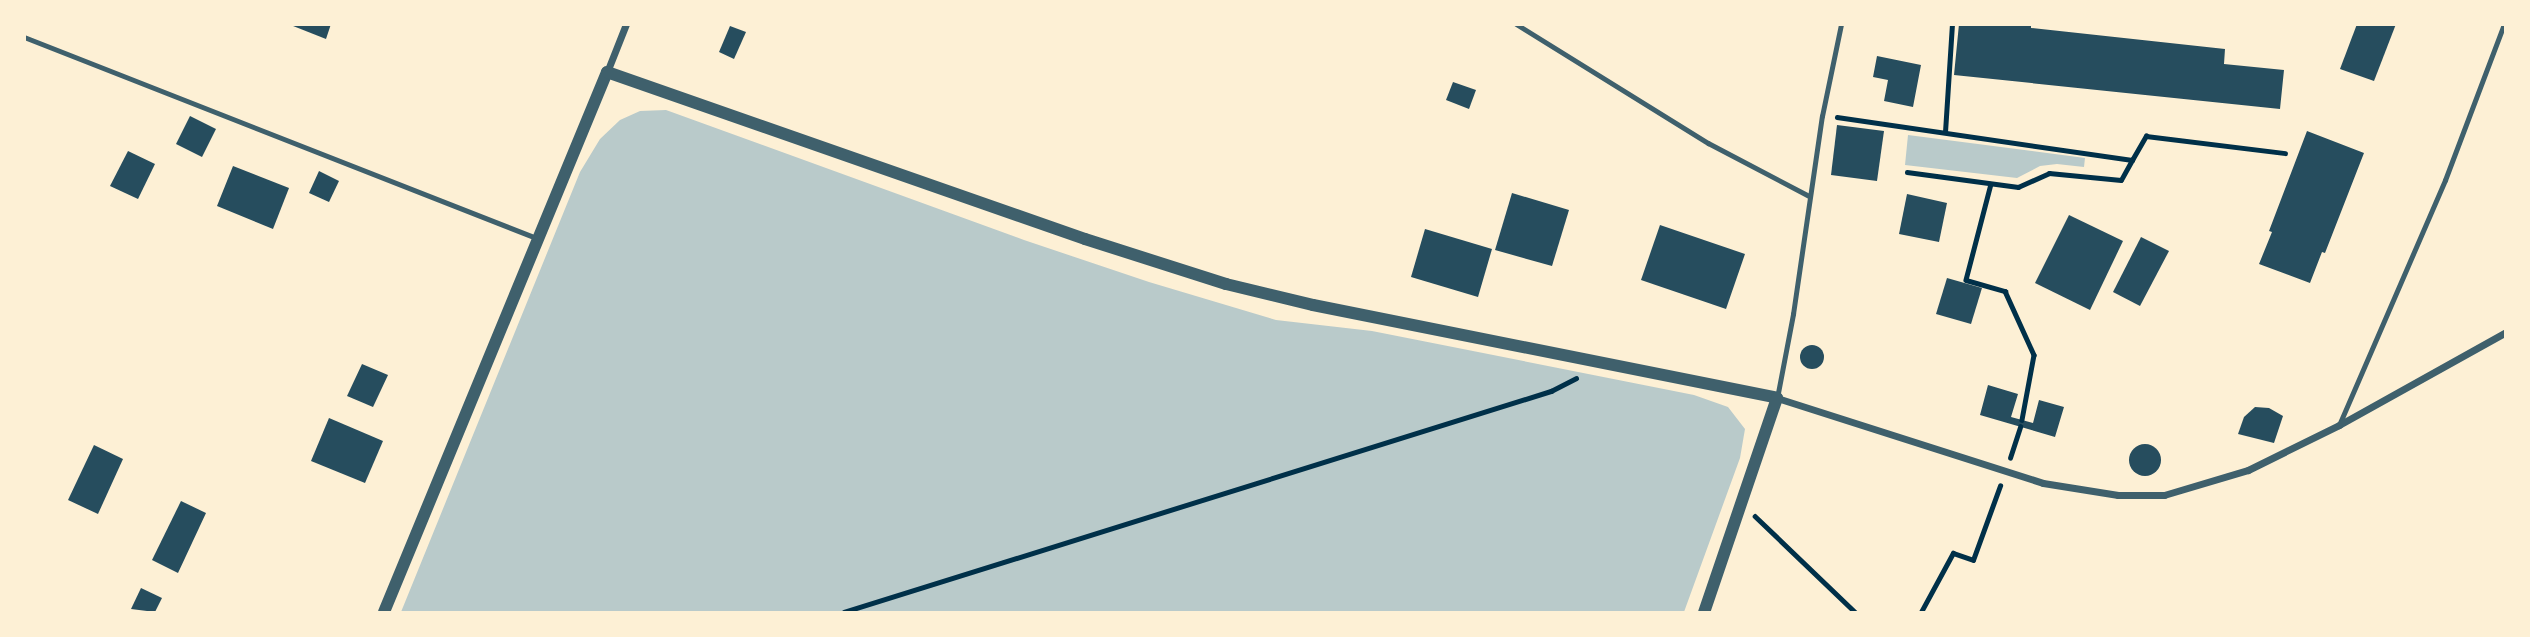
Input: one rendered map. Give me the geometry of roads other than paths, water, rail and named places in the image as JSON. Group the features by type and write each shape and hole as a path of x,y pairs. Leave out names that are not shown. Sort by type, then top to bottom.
{"street":[{"path":"384,612 626,24"},
{"path":"607,72 1097,243 1226,284 1313,305 1777,398 2043,483 2118,495 2164,495 2210,484 2248,470 2339,425 2505,332"},
{"path":"1704,612 1777,398"}],"lane":[{"path":"1516,24 1708,143 1808,196"},
{"path":"1777,398 1793,314 1808,196 1841,24"},
{"path":"2339,425 2445,180 2504,24"},
{"path":"24,37 538,238"}]}
